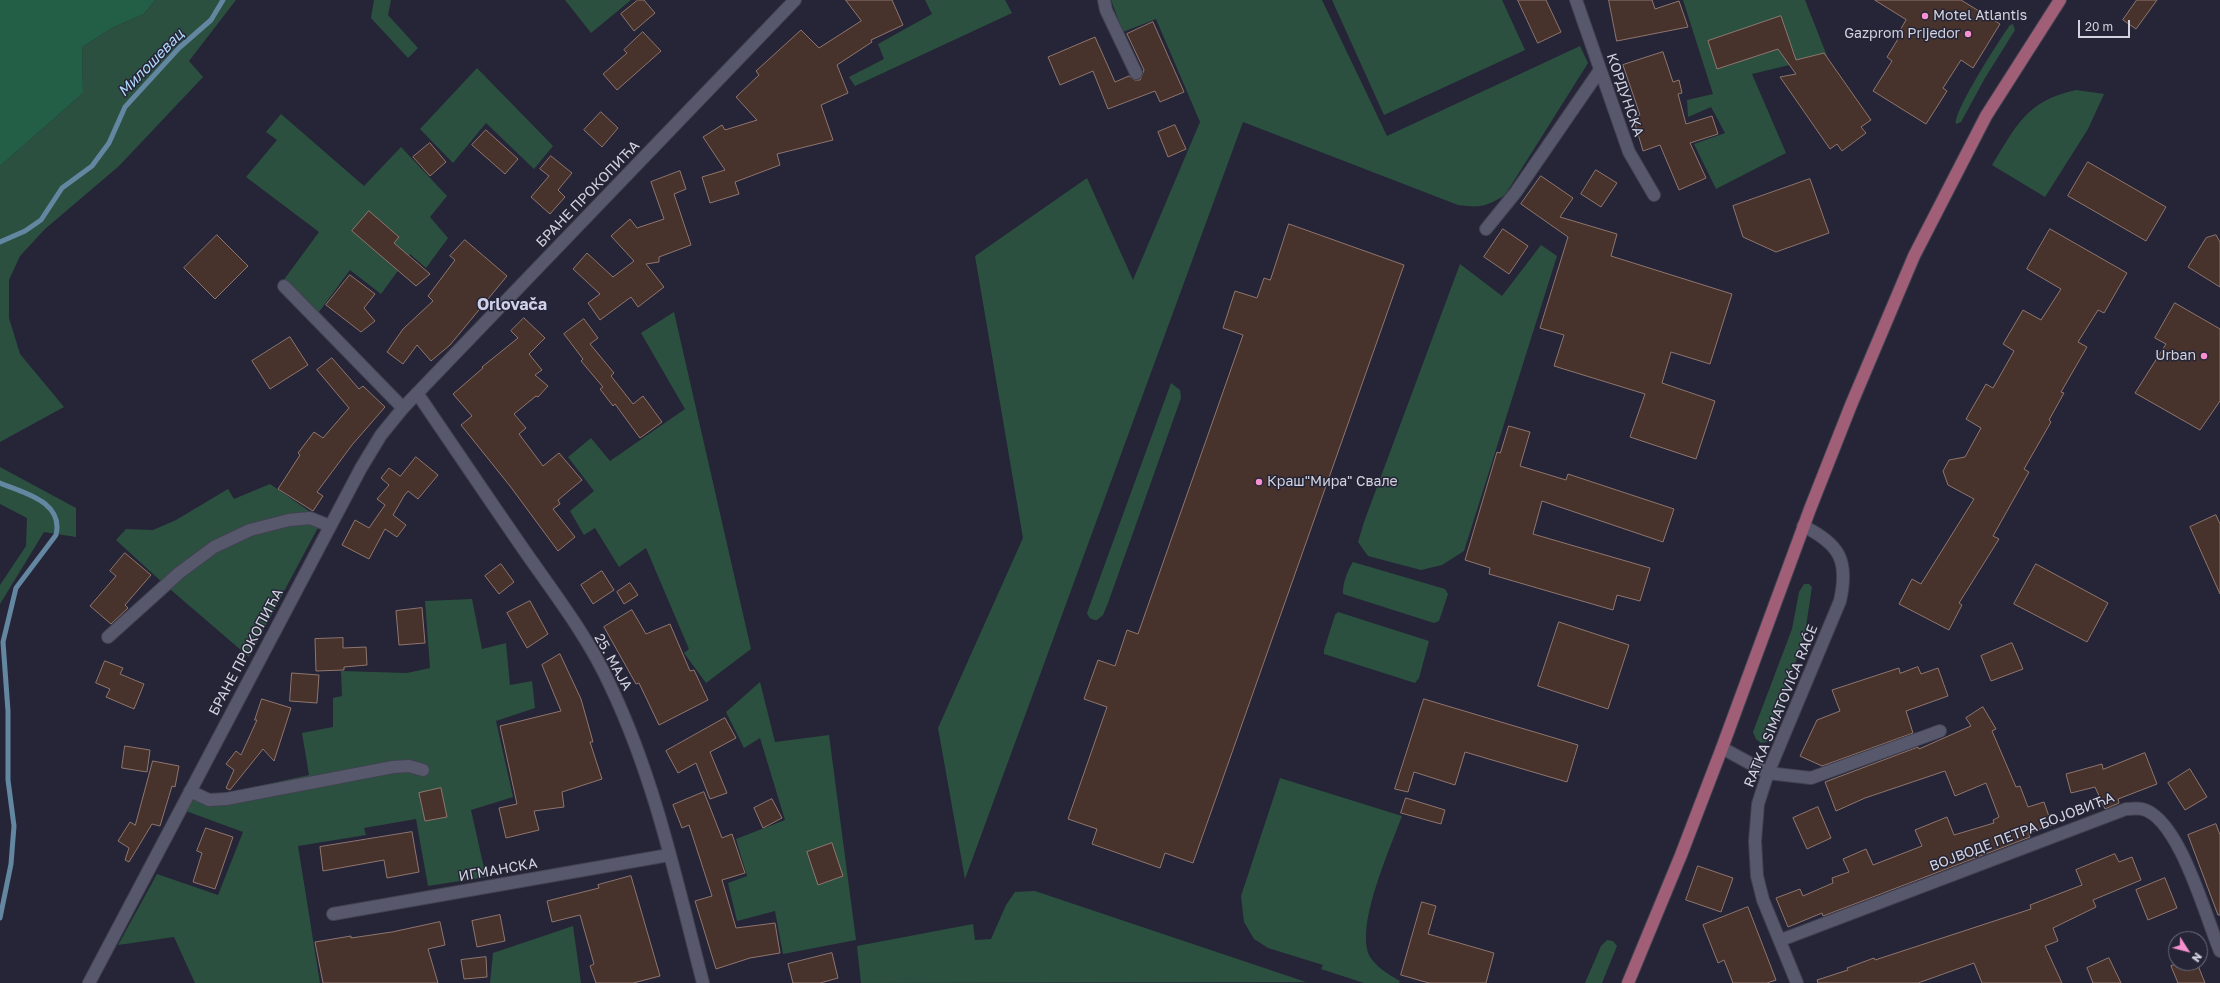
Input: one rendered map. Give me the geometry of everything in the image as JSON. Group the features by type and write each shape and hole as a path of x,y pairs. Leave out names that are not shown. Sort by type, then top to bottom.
{"main road":[{"path":"1628,983 1681,855 1722,748 1803,526 1851,405 1914,256 1986,116 2060,0"}],"street":[{"name":"БРАНЕ ПРОКОПИЋА","path":"89,983 330,526 381,435 403,408 795,0"},
{"path":"1104,0 1106,10 1136,73"},
{"name":"КОРДУНСКА","path":"1576,0 1628,152 1654,195"},
{"path":"1486,229 1516,192 1600,70"},
{"path":"284,286 403,408"},
{"name":"25. МАЈА","path":"417,394 542,575 586,642 609,682 624,716 649,782 704,983"},
{"path":"108,637 179,573 214,547 250,530 289,520 310,518 330,526"},
{"name":"RATKA SIMATOVIĆA RAĆE","path":"1797,983 1781,940 1763,900 1757,876 1754,841 1758,812 1768,773 1840,601 1845,580 1843,564 1835,547 1821,535 1803,526"},
{"path":"1722,748 1768,773 1811,778 1940,731"},
{"path":"190,791 210,800 226,799 393,767 409,766 423,770"},
{"name":"ВОЈВОДЕ ПЕТРА БОЈОВИЋА","path":"1781,940 2126,808 2142,808 2155,816 2169,829 2179,848 2220,951"},
{"name":"ИГМАНСКА","path":"333,914 669,855"}],"green space":[{"path":"0,0 155,0 144,14 114,27 82,47 83,93 0,166"},
{"path":"155,0 236,0 189,61 203,77 119,166 45,229 20,256 9,280 9,318 20,354 64,407 0,442 0,166 83,93 82,47 114,27 144,14"},
{"path":"374,0 391,0 388,15 418,48 408,58 371,18"},
{"path":"565,0 631,0 591,33"},
{"path":"925,0 1005,0 1012,13 855,86 849,77 884,59 878,44 932,14"},
{"path":"1111,0 1322,0 1387,136 1580,46 1588,63 1505,195 1483,206 1458,205 1243,122 965,879 938,728 1023,538 975,256 1087,178 1133,280 1200,122 1156,19 1123,32"},
{"path":"1332,0 1502,0 1525,50 1384,115"},
{"path":"1683,0 1805,0 1827,56 1752,74 1786,153 1716,189 1694,144 1725,133 1711,107 1688,117 1687,100 1713,94"},
{"path":"2013,24 2015,30 1985,78 1961,122 1956,124 1962,105 1978,75 2010,25"},
{"path":"477,68 553,146 534,169 486,123 453,163 420,129"},
{"path":"2076,90 2104,94 2088,129 2045,197 1992,165 2016,127 2034,108 2059,95"},
{"path":"281,114 364,186 401,147 447,196 430,217 448,238 426,268 410,254 381,294 350,270 313,320 283,281 319,232 246,177 277,140 266,132"},
{"path":"1541,245 1557,256 1464,551 1442,565 1421,570 1368,556 1358,542 1364,522 1460,264 1502,296"},
{"path":"674,312 751,649 706,683 684,653 689,649 646,548 619,567 595,528 584,535 570,511 594,491 568,457 591,438 610,461 685,409 641,333"},
{"path":"1171,383 1180,390 1181,398 1108,603 1103,615 1097,620 1093,620 1087,613"},
{"path":"0,467 76,508 76,537 44,532 0,604 0,585 26,546 27,518 0,504"},
{"path":"270,484 322,520 249,657 164,584 116,540 126,529 153,530 176,520 228,489 234,499"},
{"path":"1353,562 1445,589 1448,594 1439,621 1434,623 1343,594 1343,586"},
{"path":"1804,584 1809,584 1812,587 1805,633 1773,732 1767,742 1761,743 1756,739 1753,732 1792,629 1799,592"},
{"path":"472,599 482,649 506,643 510,685 532,681 535,708 496,721 513,797 471,810 486,877 428,886 416,819 364,828 366,835 298,846 320,983 195,983 174,937 118,945 157,874 218,895 243,832 186,811 198,791 217,795 309,775 302,733 333,727 333,698 342,696 341,671 407,673 430,668 425,601"},
{"path":"1338,612 1429,641 1419,678 1415,683 1324,654 1335,615"},
{"path":"760,682 775,742 829,735 856,940 783,954 775,911 737,921 728,883 747,876 736,839 785,820 760,738 744,748 726,712"},
{"path":"1280,778 1402,816 1377,882 1368,919 1366,935 1367,949 1372,959 1380,968 1400,981 1399,983 1364,983 1321,969 1323,965 1268,948 1254,939 1244,922 1241,896"},
{"path":"1035,891 1306,982 861,983 857,946 973,924 975,940 991,939 1006,905 1015,892"},
{"path":"573,926 581,983 490,983 493,953"},
{"path":"1607,940 1613,941 1617,946 1602,983 1585,983 1601,946"}],"building":[{"path":"638,0 644,0 655,13 634,31 621,14"},
{"path":"846,0 892,0 903,25 871,40 872,42 837,65 848,93 821,105 833,140 777,154 780,165 735,182 739,194 710,203 702,177 725,170 703,137 722,125 725,130 757,120 736,97 759,75 756,71 801,30 819,48 861,21"},
{"path":"1518,0 1546,0 1561,32 1538,43"},
{"path":"1609,0 1652,0 1655,9 1679,1 1688,27 1617,41"},
{"path":"1875,0 1961,0 2000,24 1973,68 1961,60 1943,88 1947,91 1926,124 1873,91 1892,61 1887,57 1901,34 1899,32 1906,20"},
{"path":"2137,0 2157,0 2136,29 2123,20"},
{"path":"1781,16 1796,60 1824,53 1871,120 1861,127 1866,133 1842,151 1837,144 1830,149 1780,77 1796,74 1778,49 1717,69 1708,41"},
{"path":"1153,22 1184,92 1160,102 1155,91 1108,109 1093,71 1060,85 1048,57 1095,37 1115,82 1129,76 1135,80 1140,80 1144,70 1127,34"},
{"path":"643,32 661,51 617,90 603,74 627,53 624,50"},
{"path":"1663,52 1673,82 1679,80 1682,93 1678,94 1686,124 1712,116 1718,134 1690,143 1706,178 1679,190 1660,145 1643,151 1633,117 1640,115 1623,65"},
{"path":"601,112 618,128 602,147 584,130"},
{"path":"1175,125 1186,149 1168,157 1158,132"},
{"path":"486,130 518,159 505,174 472,145"},
{"path":"430,143 446,162 430,176 413,157"},
{"path":"551,156 572,173 558,190 565,197 550,214 531,197 549,176 540,169"},
{"path":"2088,162 2166,207 2146,241 2068,196"},
{"path":"1596,170 1617,183 1601,207 1581,194"},
{"path":"680,171 686,189 674,194 691,245 659,257 659,262 646,264 664,287 638,307 631,297 600,320 588,303 600,294 573,269 587,253 613,277 634,261 611,236 630,219 637,228 664,219 651,182"},
{"path":"1541,176 1573,198 1560,217 1617,234 1611,256 1732,294 1710,364 1671,352 1662,383 1715,401 1696,459 1630,437 1645,394 1554,366 1564,335 1540,328 1568,237 1521,204"},
{"path":"1810,179 1829,233 1776,252 1743,237 1733,206"},
{"path":"369,211 399,237 394,243 430,274 416,286 352,231"},
{"name":"Краш\"Мира\" Свале","path":"1289,224 1404,265 1193,863 1165,853 1160,868 1092,844 1097,829 1068,819 1107,707 1084,699 1098,660 1115,666 1127,630 1138,634 1243,335 1223,328 1235,291 1257,298 1264,278 1270,280"},
{"path":"1503,229 1528,246 1509,274 1484,257"},
{"path":"2050,229 2127,273 2104,313 2098,310 2078,342 2087,347 2061,392 2064,393 2049,420 2051,422 2024,469 2029,472 1993,536 1999,539 1959,603 1962,605 1949,630 1899,604 1912,579 1921,584 1974,499 1948,485 1943,471 1949,460 1965,457 1981,428 1966,419 1986,384 1993,388 2014,351 2003,344 2023,310 2041,320 2061,289 2027,269"},
{"path":"217,235 248,266 215,299 184,268"},
{"path":"2216,235 2220,242 2220,287 2188,267 2206,238"},
{"path":"465,240 507,276 450,345 431,361 417,345 403,364 387,352 403,329 433,301 428,296 455,260 450,256"},
{"path":"350,275 375,294 364,308 375,321 361,332 326,305"},
{"path":"2175,303 2220,329 2220,401 2200,430 2135,393 2166,344 2155,338"},
{"path":"524,318 545,338 529,354 542,370 535,375 548,386 538,397 536,396 514,414 526,428 519,434 543,466 559,453 582,480 558,500 560,504 553,509 575,537 558,551 510,486 461,425 472,416 453,394 483,368 482,367 518,338 511,331"},
{"path":"584,319 598,338 590,344 614,373 611,376 633,404 643,396 662,422 640,438 615,404 613,406 600,389 603,387 581,361 583,359 564,334"},
{"path":"290,337 308,365 270,389 252,361"},
{"path":"332,358 359,389 363,386 385,407 352,445 317,492 323,496 313,511 278,489 300,455 298,453 314,432 323,438 349,408 317,370"},
{"path":"1509,426 1530,432 1520,466 1566,480 1568,474 1674,509 1663,542 1542,501 1533,534 1650,568 1640,601 1617,595 1613,610 1489,574 1490,568 1465,560 1497,452 1500,453"},
{"path":"416,457 438,475 418,499 408,491 404,496 393,515 406,525 397,537 385,529 369,559 342,545 355,520 369,528 385,505 377,499 389,485 381,478 389,468 400,476"},
{"path":"2216,515 2220,524 2220,594 2190,527"},
{"path":"125,553 151,575 125,605 128,608 111,624 90,606 116,576 110,571"},
{"path":"501,564 514,582 499,594 485,576"},
{"path":"2036,564 2108,603 2087,642 2014,604"},
{"path":"602,571 614,590 593,604 581,585"},
{"path":"630,583 638,595 624,604 617,592"},
{"path":"530,601 548,634 527,648 507,613"},
{"path":"422,608 425,643 399,645 396,611"},
{"path":"632,610 646,634 670,624 690,671 694,670 708,700 659,725 639,683 636,684 604,627"},
{"path":"1559,622 1629,645 1608,709 1538,686"},
{"path":"343,638 343,648 366,647 367,665 344,667 344,670 316,671 315,639"},
{"path":"2012,643 2023,669 1991,681 1981,656"},
{"path":"560,654 581,699 593,742 590,742 602,779 562,792 564,807 534,811 539,830 506,838 499,808 517,804 500,726 561,711 542,665"},
{"path":"105,661 123,668 120,674 144,684 134,709 106,697 110,689 96,683"},
{"path":"1918,667 1921,674 1938,668 1948,696 1906,711 1913,733 1822,766 1800,756 1817,720 1840,711 1832,690 1899,668 1900,673"},
{"path":"292,673 319,675 317,703 290,701"},
{"path":"262,699 291,708 274,761 263,749 230,790 226,788 234,770 226,764 236,751 241,755 257,720 255,720"},
{"path":"1424,699 1578,745 1567,782 1465,752 1455,785 1414,772 1408,792 1395,789"},
{"path":"1983,707 1996,729 1992,731 2016,787 2020,786 2028,807 2044,802 2052,825 2028,833 2030,837 1823,916 1822,913 1788,927 1776,898 1800,889 1803,896 1833,883 1832,878 1849,872 1843,859 1866,849 1873,865 1922,846 1915,830 1947,817 1954,835 1994,823 1993,820 1999,817 1986,783 1955,796 1945,771 1865,798 1836,811 1825,782 1918,747 1919,749 1971,726 1966,718"},
{"path":"725,718 736,738 710,752 727,793 710,799 696,763 678,773 666,751"},
{"path":"125,746 150,750 147,772 122,768"},
{"path":"2145,753 2157,784 2118,799 2119,803 2105,809 2095,787 2071,793 2066,774 2102,764 2103,769"},
{"path":"153,761 179,766 175,787 172,786 160,826 152,824 129,862 125,860 129,848 118,841 130,822 135,825"},
{"path":"2190,769 2207,797 2185,810 2168,783"},
{"path":"441,788 447,817 425,821 419,793"},
{"path":"704,792 722,838 732,834 745,873 722,880 736,928 775,923 780,953 750,958 716,969 695,901 712,896 689,825 682,828 673,805"},
{"path":"1406,798 1445,810 1441,824 1401,813"},
{"path":"772,799 782,818 763,828 754,808"},
{"path":"1818,807 1831,838 1807,849 1793,818"},
{"path":"2216,824 2220,835 2220,915 2218,915 2188,835"},
{"path":"206,828 233,837 215,889 193,882 202,853 197,851"},
{"path":"412,832 419,872 387,878 384,860 323,871 320,847"},
{"path":"832,843 843,876 818,885 807,852"},
{"path":"2115,854 2119,862 2132,857 2141,880 2093,900 2096,907 2053,928 2058,941 2045,946 2062,983 1982,983 1974,963 1918,983 1818,983 1817,980 1848,970 1847,968 1874,958 1875,960 2031,909 2030,905 2082,885 2076,870"},
{"path":"1698,866 1733,878 1721,912 1686,900"},
{"path":"631,876 660,976 633,983 596,983 590,966 594,964 580,915 552,922 547,901 599,888 598,885"},
{"path":"2165,878 2177,908 2148,920 2136,890"},
{"path":"1422,902 1436,906 1428,934 1494,953 1486,983 1429,983 1401,975"},
{"path":"1748,907 1776,980 1767,983 1733,983 1724,960 1718,963 1703,925"},
{"path":"500,915 505,941 477,947 472,921"},
{"path":"440,922 445,945 428,949 438,983 323,983 315,942 351,936 351,938 392,932"},
{"path":"832,953 838,978 820,983 793,983 788,964"},
{"path":"486,957 487,977 464,979 461,960"},
{"path":"2109,958 2121,983 2093,983 2087,968"},
{"path":"2173,971 2200,971 2205,983 2178,983"}],"waterway":[{"name":"Милошевац","path":"0,242 25,231 41,220 62,188 92,166 109,143 125,107 179,48 211,20 223,0"},
{"name":"Милошевац","path":"0,483 40,500 48,506 54,514 57,523 56,535 16,588 3,642 8,711 8,780 14,826 11,864 0,918"}],"place":[{"name":"Motel Atlantis","path":"1925,16"},
{"name":"Gazprom Prijedor","path":"1968,34"},
{"name":"Urban","path":"2204,356"},
{"name":"Краш\"Мира\" Свале","path":"1259,482"}],"district":[{"name":"Orlovača","path":"512,305"}]}
